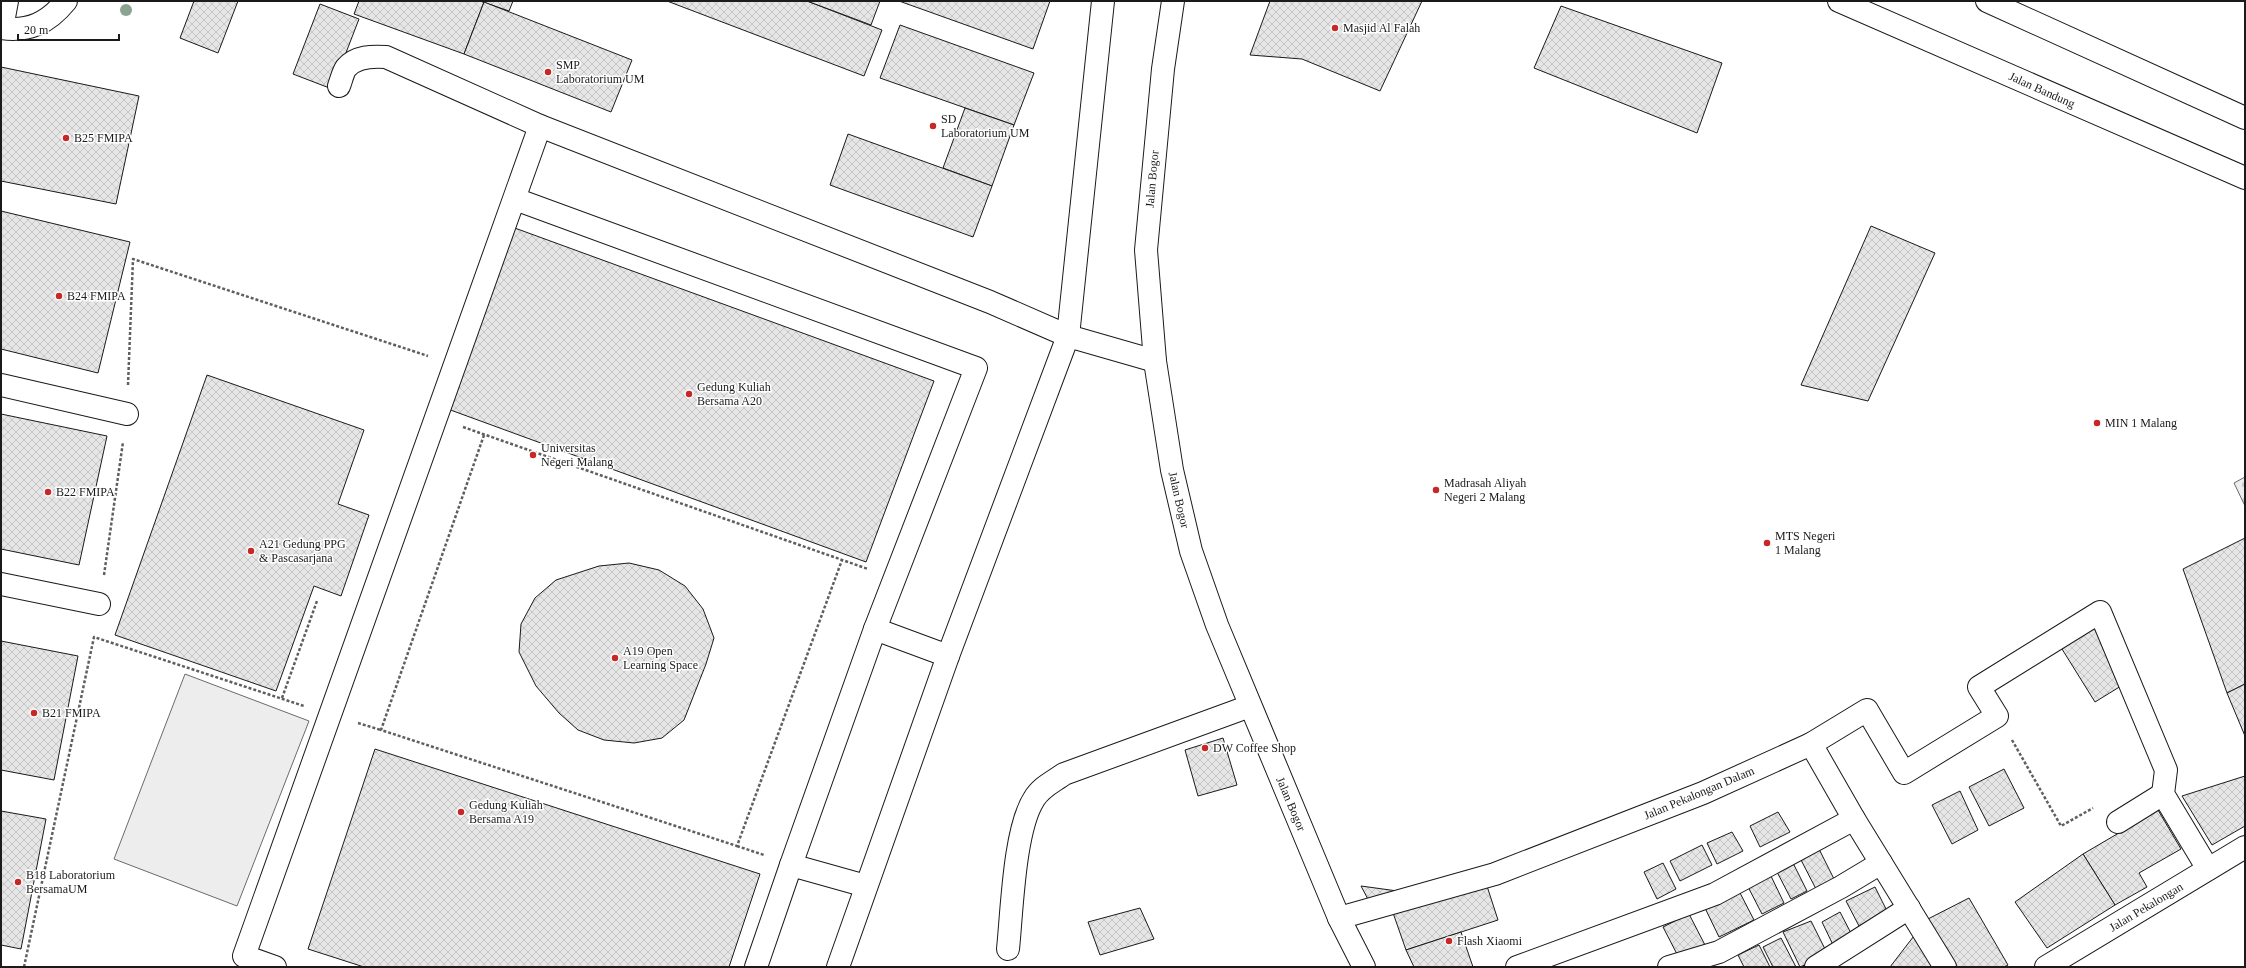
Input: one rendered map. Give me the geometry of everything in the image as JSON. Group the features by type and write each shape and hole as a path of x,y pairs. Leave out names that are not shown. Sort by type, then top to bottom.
{"main road":[{"path":"7,1 2,28 13,30 42,24 66,1"},
{"path":"838,967 948,656 1068,336 1103,1"},
{"name":"Jalan Bogor","path":"1173,1 1160,93 1146,250 1155,361 1172,470 1191,551 1217,625 1339,918 1364,967"},
{"name":"Jalan Bandung","path":"1839,1 2245,178"},
{"path":"1987,1 2245,118"},
{"path":"339,86 346,68 357,60 371,55 386,57 540,126 990,302 1068,336 1155,361"},
{"path":"275,967 244,956 540,126"},
{"path":"515,199 976,368 874,629 756,967"},
{"path":"1,385 127,414"},
{"path":"1,584 100,604"},
{"path":"1997,716 1979,687 2100,612 2166,770 2163,794 2208,869"},
{"path":"874,629 948,656"},
{"path":"1008,949 1020,843 1025,816 1034,799 1043,787 1064,774 1250,706"},
{"name":"Jalan Pekalongan Dalam","path":"1339,918 1495,874 1703,793 1811,744 1867,710 1904,773 1997,716"},
{"path":"1811,744 1854,819 1945,967"},
{"path":"2124,818 2163,794"},
{"path":"1517,967 1540,963 1715,894 1854,819"},
{"name":"Jalan Pekalongan","path":"2046,967 2245,847"},
{"path":"1669,967 1719,952 1841,887 1881,863"},
{"path":"791,865 866,886"},
{"path":"1816,967 1909,908"}],"path":[{"path":"24,967 100,604 127,414 133,259 455,365"},
{"path":"436,418 894,578"},
{"path":"484,435 381,730 737,846 842,560"},
{"path":"282,698 317,601"},
{"path":"94,637 330,714"},
{"path":"1997,716 2061,826 2100,804 2124,818"}],"shaded area":[{"path":"185,674 309,721 237,906 114,859"}],"green space":[{"path":"2245,477 2245,506 2234,483"}],"building":[{"path":"194,1 238,1 218,53 180,38"},
{"path":"359,1 484,2 464,54 354,14"},
{"path":"480,1 513,1 509,11"},
{"path":"667,1 807,1 882,30 864,76"},
{"path":"807,1 880,1 871,25"},
{"path":"899,1 1050,1 1033,49"},
{"name":"Masjid Al Falah","path":"1270,1 1422,1 1380,91 1302,59 1250,55"},
{"path":"484,2 632,60 611,112 464,54"},
{"path":"320,4 359,19 332,89 293,74"},
{"path":"1561,6 1722,63 1697,133 1534,68"},
{"path":"900,25 1034,73 1014,125 880,78"},
{"name":"B25 FMIPA","path":"1,67 139,96 116,204 1,181"},
{"path":"965,108 1014,125 992,186 943,168"},
{"path":"848,134 992,186 973,237 830,185"},
{"name":"B24 FMIPA","path":"1,211 130,242 98,373 1,349"},
{"path":"1871,226 1935,253 1868,401 1801,385"},
{"name":"Gedung Kuliah Bersama A20","path":"512,227 934,381 866,562 445,408"},
{"name":"A21 Gedung PPG & Pascasarjana","path":"207,375 364,430 338,504 369,515 341,596 314,586 276,691 115,635"},
{"name":"B22 FMIPA","path":"1,414 107,436 79,565 1,549"},
{"path":"2245,538 2245,684 2227,693 2183,569"},
{"name":"A19 Open Learning Space","path":"629,563 659,570 685,586 703,609 714,638 706,664 684,720 662,738 634,743 604,740 578,730 559,713 536,686 519,652 521,624 535,598 556,580 599,566"},
{"path":"2097,617 2134,678 2095,702 2057,641"},
{"name":"B21 FMIPA","path":"1,641 78,656 54,780 1,770"},
{"path":"2245,684 2245,736 2227,693"},
{"path":"1223,738 1237,785 1198,796 1185,750"},
{"name":"Gedung Kuliah Bersama A19","path":"375,749 760,874 729,967 364,967 308,949"},
{"path":"2004,769 2024,808 1989,826 1969,787"},
{"path":"2245,776 2245,826 2212,845 2182,796"},
{"path":"1960,791 1978,830 1952,844 1932,805"},
{"path":"2158,810 2181,849 2139,873 2147,887 2115,905 2083,854"},
{"name":"B18 Laboratorium BersamaUM","path":"1,811 46,819 21,949 1,945"},
{"path":"1778,812 1790,832 1760,847 1750,826"},
{"path":"1732,832 1743,851 1717,864 1707,843"},
{"path":"1702,845 1712,865 1680,881 1670,861"},
{"path":"1819,849 1834,879 1816,889 1800,858"},
{"path":"2083,854 2115,905 2047,948 2015,902"},
{"path":"1792,861 1807,891 1791,899 1776,870"},
{"path":"1663,863 1676,889 1657,899 1644,872"},
{"path":"1769,872 1784,903 1762,914 1746,883"},
{"path":"1486,883 1498,920 1406,950 1392,910"},
{"path":"1361,886 1412,893 1371,905"},
{"path":"1875,887 1887,911 1859,926 1846,901"},
{"path":"1739,891 1754,920 1719,937 1705,908"},
{"path":"1969,898 2008,965 2004,967 1953,967 1924,921"},
{"path":"1140,908 1154,939 1100,955 1088,922"},
{"path":"1840,912 1853,937 1834,947 1822,922"},
{"path":"1689,914 1705,945 1679,958 1663,927"},
{"path":"1811,921 1828,955 1800,967 1783,932"},
{"name":"Flash Xiaomi","path":"1461,932 1473,967 1414,967 1406,950"},
{"path":"1917,932 1939,967 1890,967"},
{"path":"1781,938 1796,967 1773,967 1763,947"},
{"path":"1759,945 1770,967 1744,967 1738,955"}],"place":[{"name":"Masjid Al Falah","path":"1335,28"},
{"name":"SMP Laboratorium UM","path":"548,72"},
{"name":"SD Laboratorium UM","path":"933,126"},
{"name":"B25 FMIPA","path":"66,138"},
{"name":"B24 FMIPA","path":"59,296"},
{"name":"Gedung Kuliah Bersama A20","path":"689,394"},
{"name":"MIN 1 Malang","path":"2097,423"},
{"name":"Universitas Negeri Malang","path":"533,455"},
{"name":"Madrasah Aliyah Negeri 2 Malang","path":"1436,490"},
{"name":"B22 FMIPA","path":"48,492"},
{"name":"MTS Negeri 1 Malang","path":"1767,543"},
{"name":"A21 Gedung PPG & Pascasarjana","path":"251,551"},
{"name":"A19 Open Learning Space","path":"615,658"},
{"name":"B21 FMIPA","path":"34,713"},
{"name":"DW Coffee Shop","path":"1205,748"},
{"name":"Gedung Kuliah Bersama A19","path":"461,812"},
{"name":"B18 Laboratorium BersamaUM","path":"18,882"},
{"name":"Flash Xiaomi","path":"1449,941"}]}
